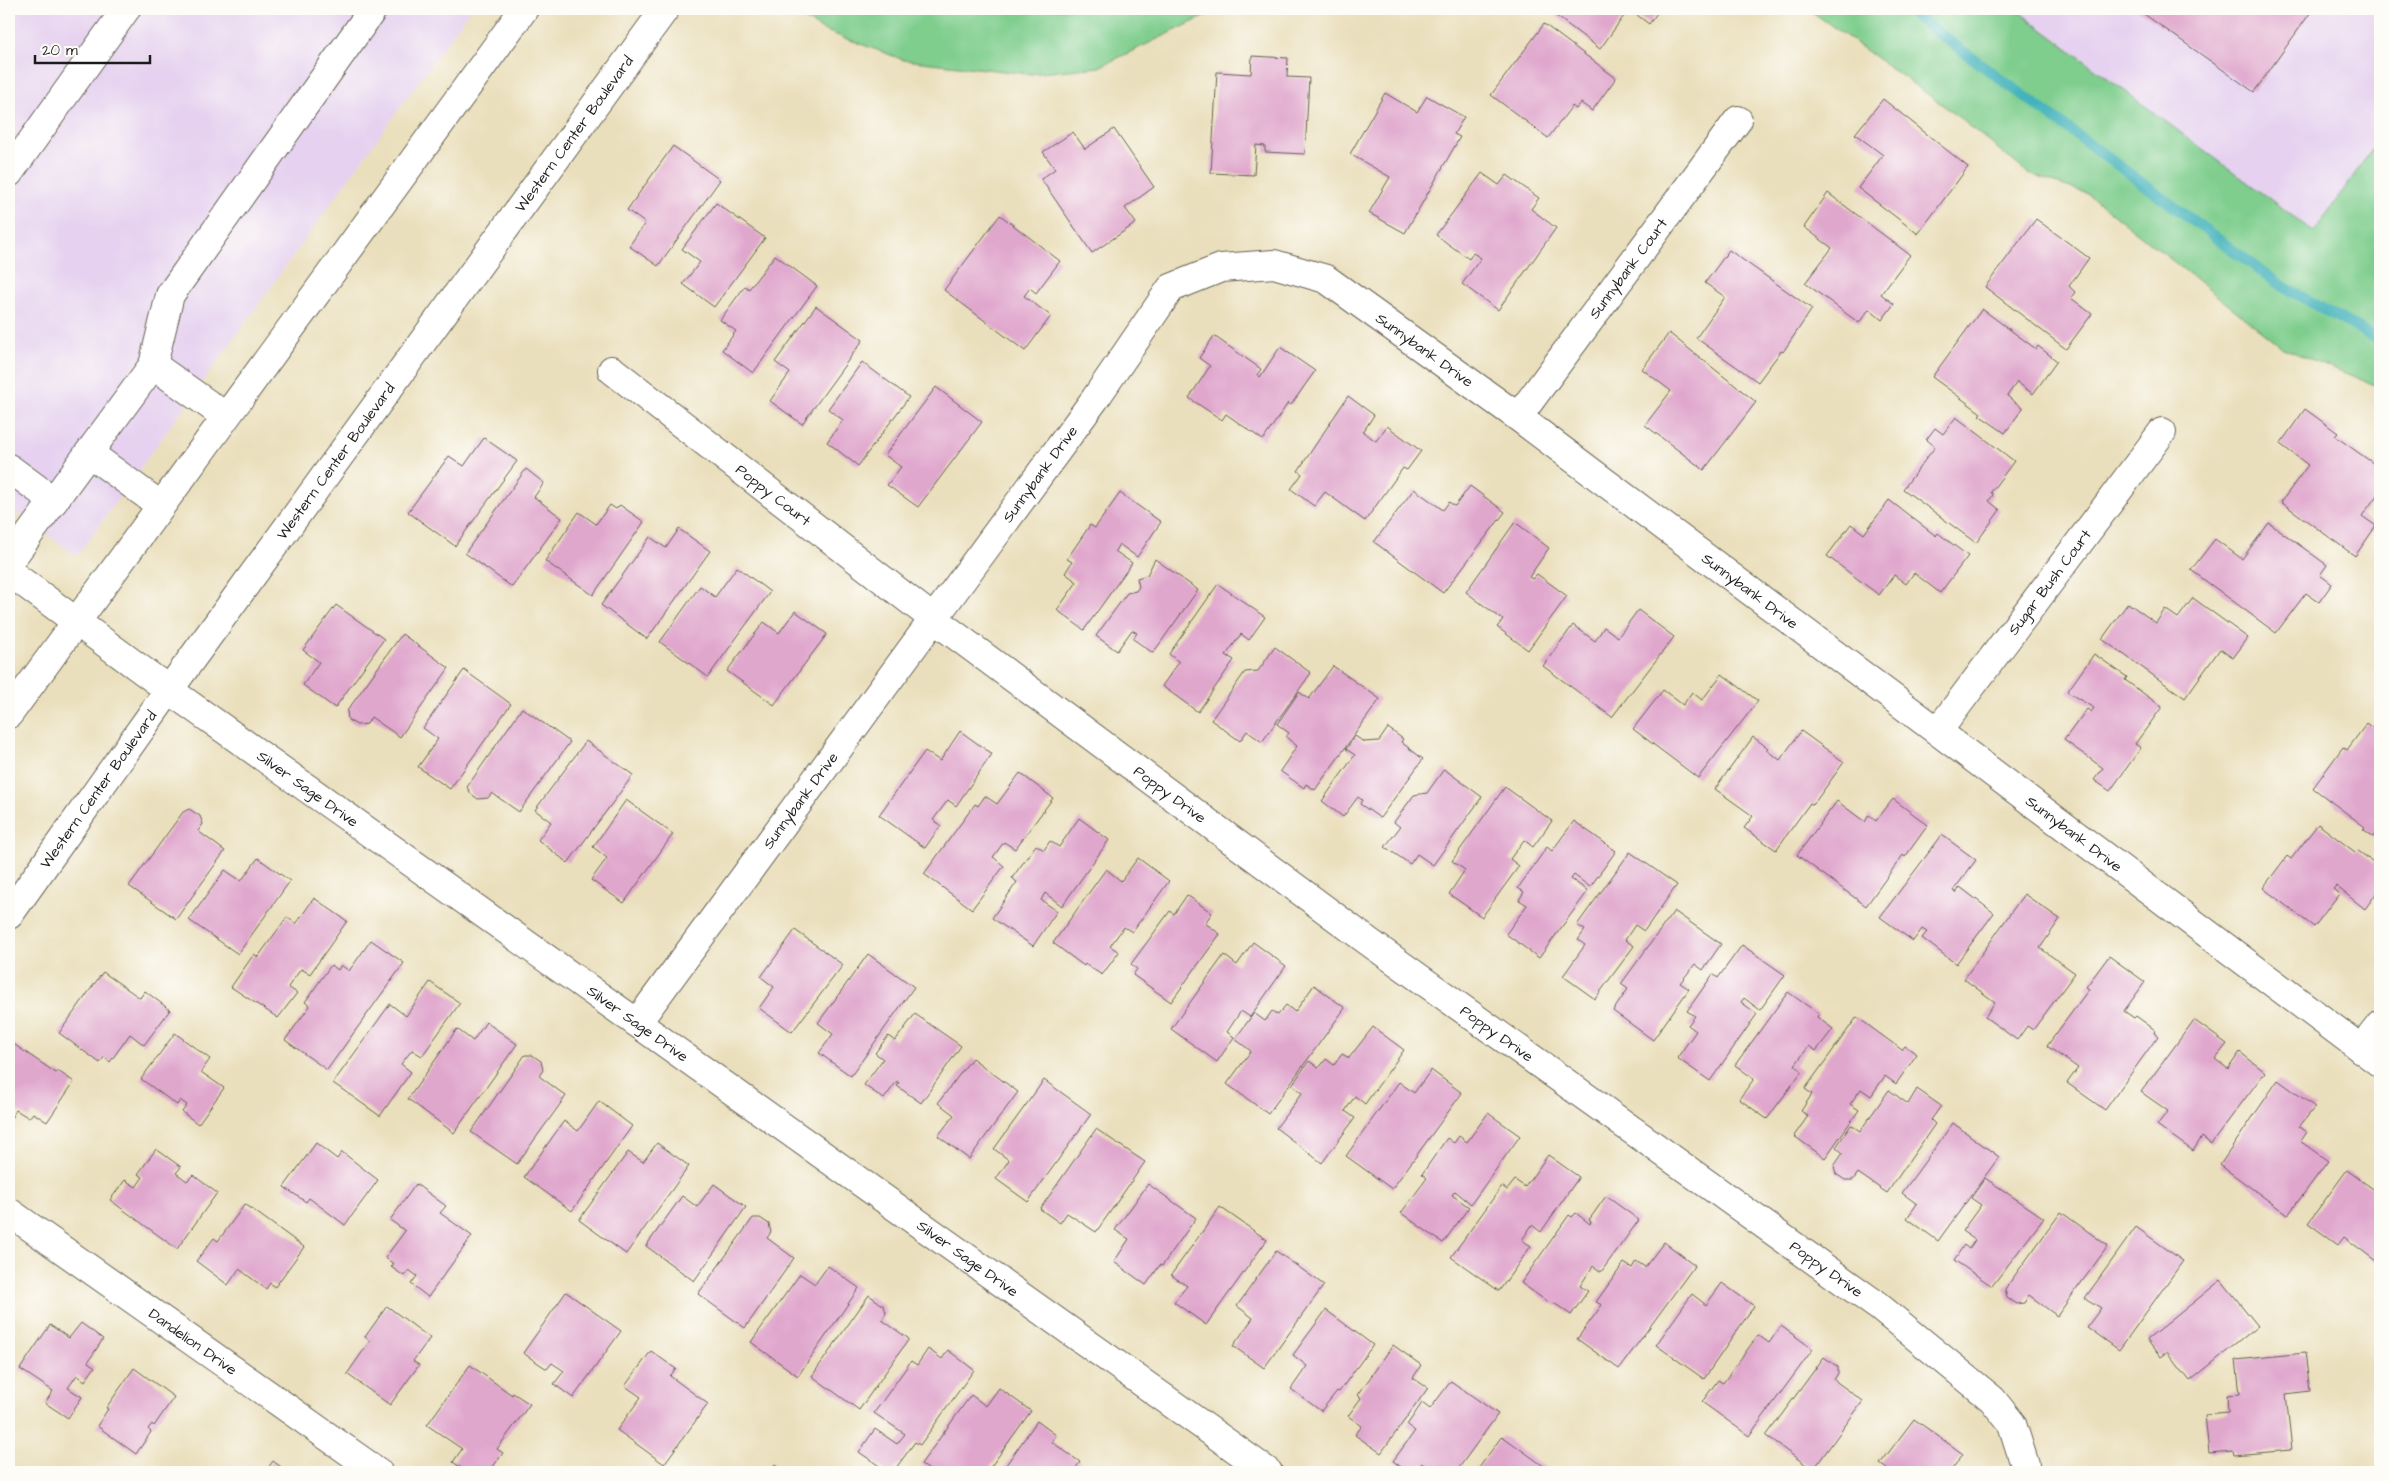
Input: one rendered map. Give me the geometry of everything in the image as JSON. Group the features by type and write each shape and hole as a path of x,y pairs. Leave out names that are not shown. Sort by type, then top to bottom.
{"street":[{"path":"9,173 126,9"},
{"path":"9,562 153,365 170,295 373,9"},
{"path":"9,714 75,620 524,9"},
{"name":"Western Center Boulevard","path":"9,915 169,690 665,9"},
{"name":"Sunnybank Court","path":"1518,417 1738,120"},
{"name":"Sunnybank Drive","path":"637,1023 935,620 1095,399 1171,288 1221,268 1274,264 1326,279 1518,417 2371,1056"},
{"path":"153,365 225,416"},
{"name":"Poppy Court","path":"612,370 935,620"},
{"name":"Sugar Bush Court","path":"1938,731 2162,432"},
{"path":"89,453 160,506"},
{"path":"9,468 54,502"},
{"name":"Silver Sage Drive","path":"9,572 169,690 1268,1472"},
{"name":"Poppy Drive","path":"935,620 1369,942 1878,1306 1992,1399 2012,1424 2026,1465 2025,1472"},
{"path":"2371,1056 2380,1025"},
{"name":"Dandelion Drive","path":"9,1212 378,1472"}],"shaded area":[{"path":"9,9 471,9 77,556 9,507"},
{"path":"2015,9 2380,9 2380,142 2314,232"}],"green space":[{"path":"788,9 1220,9 1099,67 1030,74 904,60 823,30"},
{"path":"1808,9 2015,9 2314,232 2380,138 2380,387 2283,348 2088,194 2029,174 1951,111"}],"building":[{"path":"1547,9 1629,9 1600,49"},
{"path":"1629,9 1660,9 1649,24"},
{"path":"2137,9 2313,9 2254,92"},
{"path":"1544,24 1616,78 1592,111 1581,103 1576,109 1572,106 1548,138 1491,95"},
{"path":"1252,56 1288,58 1287,77 1309,78 1305,154 1265,152 1265,146 1256,145 1254,175 1211,173 1217,72 1251,74"},
{"path":"1385,93 1417,112 1427,96 1464,117 1454,134 1460,137 1405,233 1369,213 1390,177 1350,154"},
{"path":"1883,99 1968,167 1918,234 1858,188 1883,155 1855,134"},
{"path":"1114,129 1154,187 1125,208 1136,223 1092,253 1041,179 1055,169 1043,152 1073,132 1085,149"},
{"path":"673,146 720,180 658,266 629,246 645,223 627,210"},
{"path":"1482,173 1499,185 1507,175 1539,198 1531,209 1556,228 1498,310 1462,284 1481,258 1473,253 1469,259 1436,235"},
{"path":"1828,193 1910,255 1881,294 1894,304 1882,320 1869,309 1859,323 1805,283 1832,248 1804,227"},
{"path":"716,203 765,238 714,307 683,284 700,262 682,249"},
{"path":"1000,215 1060,261 1036,293 1030,288 1024,296 1051,316 1025,351 944,290"},
{"path":"2036,219 2089,258 2069,286 2075,292 2071,298 2092,314 2066,349 1985,287"},
{"path":"1729,250 1812,309 1783,352 1781,351 1758,382 1696,338 1725,297 1705,283"},
{"path":"775,255 817,286 753,373 722,350 736,331 720,320 745,286 749,289"},
{"path":"816,306 863,340 802,424 770,401 790,373 775,362"},
{"path":"1982,309 2036,349 2038,346 2057,361 2033,394 2017,382 2007,396 2023,408 2005,433 1979,415 1981,413 1932,377"},
{"path":"1669,333 1756,402 1704,470 1645,425 1671,391 1642,369"},
{"path":"1214,336 1261,369 1257,375 1260,377 1280,347 1315,371 1291,405 1288,403 1263,440 1226,414 1222,420 1189,398 1210,366 1199,358"},
{"path":"862,362 909,397 858,466 827,442 843,420 828,409"},
{"path":"936,387 982,422 918,507 887,485 901,467 885,455"},
{"path":"1348,396 1374,415 1363,432 1376,441 1387,426 1421,451 1407,470 1403,468 1365,521 1325,492 1314,506 1291,489 1302,474 1298,471"},
{"path":"2305,409 2338,433 2335,436 2380,468 2380,491 2362,516 2376,526 2355,556 2281,502 2308,465 2280,444"},
{"path":"1956,417 2014,461 1991,492 1993,495 1989,501 2000,510 1976,543 1903,489 1935,447 1926,440 1935,428 1943,434"},
{"path":"484,438 517,461 455,546 408,512 449,456 464,466"},
{"path":"526,469 544,483 534,497 562,518 512,587 465,553"},
{"path":"1470,486 1505,512 1443,593 1374,542 1414,489 1443,510 1449,502 1455,506"},
{"path":"1120,493 1161,522 1137,557 1119,544 1115,551 1132,563 1084,630 1057,610 1077,582 1065,573 1072,562 1067,559 1090,525 1095,528"},
{"path":"1889,500 1936,536 1938,533 1968,556 1940,593 1914,573 1906,584 1894,575 1879,595 1827,556 1851,524 1864,534"},
{"path":"610,505 616,509 620,505 644,522 593,595 545,561 579,512 596,524"},
{"path":"1515,522 1549,548 1529,577 1532,579 1537,574 1567,596 1528,650 1497,627 1503,620 1466,592"},
{"path":"2269,523 2327,565 2320,575 2332,584 2319,602 2306,593 2276,633 2191,570 2215,539 2242,559"},
{"path":"679,529 710,551 647,639 601,605 650,537 666,548"},
{"path":"1155,559 1198,590 1153,653 1133,639 1137,633 1132,630 1117,651 1096,636 1127,593 1136,591 1139,587 1137,578 1147,575"},
{"path":"737,567 770,592 708,677 660,642 700,586 715,597"},
{"path":"1218,584 1265,617 1249,640 1241,634 1226,655 1234,660 1198,712 1162,686 1179,662 1169,654"},
{"path":"2193,598 2248,638 2233,658 2220,649 2185,698 2102,639 2128,603 2156,623 2165,609 2178,618"},
{"path":"336,605 384,639 335,708 303,685 319,662 303,650"},
{"path":"1638,610 1674,637 1612,717 1543,666 1573,625 1595,641 1604,627 1618,637"},
{"path":"795,611 827,634 774,705 727,671 764,622 779,633"},
{"path":"402,634 449,668 400,737 371,717 367,724 357,725 348,720 347,711"},
{"path":"1275,647 1311,673 1262,742 1247,731 1240,741 1211,720 1245,672 1258,671"},
{"path":"2094,654 2127,677 2125,680 2162,707 2135,744 2141,748 2110,791 2094,780 2103,768 2064,740 2087,709 2091,712 2094,708 2067,692"},
{"path":"1333,666 1380,699 1315,790 1306,784 1304,788 1280,771 1297,746 1286,737 1289,733 1277,724 1299,692 1309,699"},
{"path":"464,670 511,704 450,789 418,767 438,739 423,728"},
{"path":"1722,674 1758,701 1698,778 1633,729 1663,690 1683,705 1692,692 1702,700"},
{"path":"522,708 570,742 519,812 492,793 488,798 478,799 471,794 467,787"},
{"path":"2367,723 2380,733 2380,834 2378,832 2374,837 2363,829 2365,827 2313,788 2343,747 2347,750"},
{"path":"1388,728 1403,739 1401,742 1423,759 1380,818 1360,804 1362,800 1358,797 1343,817 1322,801 1355,755 1346,749 1355,736 1364,742 1379,741"},
{"path":"960,731 992,754 956,806 948,800 933,820 941,825 925,848 879,815 925,751 940,761"},
{"path":"1801,731 1844,762 1813,805 1810,803 1776,850 1744,828 1753,816 1715,789 1753,737 1780,760"},
{"path":"586,741 633,775 568,863 538,840 551,822 535,810"},
{"path":"1444,769 1482,797 1433,865 1417,854 1410,864 1385,847 1400,827 1394,822 1414,795 1427,793"},
{"path":"1020,773 1053,798 1015,849 1004,842 993,857 1004,866 972,909 924,874 975,804 978,806 985,796 997,804"},
{"path":"1505,787 1552,821 1533,847 1524,840 1510,859 1519,866 1482,917 1449,894 1465,870 1452,861"},
{"path":"1893,799 1928,825 1905,857 1903,855 1866,906 1797,855 1837,801 1865,822 1869,815 1876,821"},
{"path":"626,800 673,834 624,903 591,880 607,858 593,847"},
{"path":"189,809 200,816 203,824 198,831 225,851 176,919 129,886 183,812"},
{"path":"1079,818 1109,840 1062,906 1045,893 1041,900 1057,911 1033,946 992,918 1017,882 1012,878 1036,845 1044,850 1050,841 1059,847"},
{"path":"1574,821 1616,851 1590,887 1574,875 1571,879 1588,891 1539,958 1506,934 1527,905 1519,900 1524,892 1518,888 1547,847 1552,851"},
{"path":"2318,824 2355,852 2357,850 2380,867 2380,888 2365,909 2336,886 2333,889 2339,894 2314,927 2263,888 2287,856 2291,859"},
{"path":"1942,835 1976,860 1953,891 1956,893 1960,887 1994,913 1956,964 1922,938 1927,932 1922,929 1913,941 1880,917"},
{"path":"1630,852 1677,885 1644,931 1635,925 1625,940 1634,946 1595,999 1563,976 1585,945 1578,940 1585,930 1577,925"},
{"path":"258,858 290,881 238,954 189,920 225,870 241,881"},
{"path":"1138,858 1169,881 1132,932 1124,927 1110,946 1119,952 1102,975 1085,964 1084,966 1053,943 1106,869 1121,881"},
{"path":"2024,894 2060,919 2040,948 2075,973 2033,1030 2027,1026 2017,1040 1985,1017 1995,1002 1964,979"},
{"path":"1187,895 1212,913 1205,923 1220,934 1171,1002 1133,975 1137,969 1131,964 1170,911 1174,914"},
{"path":"314,898 347,921 310,974 301,969 288,987 297,993 278,1018 231,987 254,954 258,957 287,917 296,924"},
{"path":"1674,911 1721,944 1703,970 1695,964 1680,983 1689,989 1653,1040 1613,1011 1628,989 1621,984"},
{"path":"795,930 843,965 792,1032 759,1008 774,987 761,977"},
{"path":"371,940 404,963 327,1070 285,1040 310,1006 305,1002 331,965 338,970 341,965 349,971"},
{"path":"1253,942 1286,966 1250,1017 1241,1011 1227,1032 1234,1037 1217,1062 1171,1029 1224,955 1237,965"},
{"path":"1742,945 1785,975 1760,1010 1744,998 1741,1002 1757,1014 1710,1081 1677,1058 1696,1031 1688,1025 1695,1016 1687,1011 1713,974 1718,978"},
{"path":"868,954 914,987 851,1076 819,1053 833,1034 818,1023"},
{"path":"2109,956 2145,982 2124,1011 2134,1018 2136,1016 2155,1030 2154,1033 2158,1036 2105,1110 2067,1083 2078,1068 2047,1046 2089,989 2086,987"},
{"path":"103,972 140,998 145,991 170,1010 144,1045 130,1034 110,1062 104,1057 100,1063 59,1033"},
{"path":"430,982 460,1003 422,1056 412,1050 401,1064 411,1072 380,1116 333,1083 390,1004 406,1016"},
{"path":"1314,985 1345,1008 1268,1114 1227,1084 1251,1051 1235,1039 1254,1013 1265,1021 1272,1011 1278,1015 1286,1005 1295,1012"},
{"path":"1788,992 1819,1014 1817,1017 1833,1029 1816,1051 1809,1046 1795,1065 1802,1071 1767,1119 1739,1099 1754,1079 1735,1065"},
{"path":"915,1014 961,1046 921,1103 897,1086 899,1083 897,1081 884,1099 864,1085 883,1059 875,1053 888,1036 895,1041"},
{"path":"1857,1017 1902,1050 1905,1046 1917,1054 1896,1084 1885,1076 1871,1096 1861,1089 1850,1104 1859,1110 1825,1158 1794,1136 1808,1116 1801,1111 1812,1094 1805,1089"},
{"path":"2194,1020 2227,1044 2215,1059 2228,1069 2240,1052 2265,1072 2211,1144 2202,1137 2193,1151 2157,1125 2168,1111 2141,1092"},
{"path":"486,1022 517,1044 454,1133 408,1099 457,1029 473,1041"},
{"path":"1373,1027 1404,1050 1365,1104 1355,1096 1345,1111 1355,1118 1322,1163 1276,1128 1302,1093 1292,1085 1309,1061 1319,1068 1326,1059 1334,1065 1342,1054 1349,1058"},
{"path":"175,1033 210,1059 201,1072 224,1088 198,1124 182,1112 187,1105 180,1100 177,1105 141,1079"},
{"path":"12,1043 56,1073 58,1071 74,1082 47,1122 33,1113 29,1118 16,1110 9,1121 9,1048"},
{"path":"525,1055 532,1055 541,1061 543,1070 539,1076 566,1096 517,1164 471,1132"},
{"path":"972,1058 1018,1092 969,1159 938,1136 954,1115 938,1103"},
{"path":"1431,1070 1462,1093 1392,1189 1346,1156 1399,1082 1414,1093"},
{"path":"1044,1080 1091,1114 1028,1202 996,1179 1009,1160 994,1149"},
{"path":"2278,1080 2315,1107 2299,1127 2306,1132 2300,1141 2328,1161 2288,1215 2220,1165"},
{"path":"1917,1089 1941,1106 1931,1120 1935,1124 1887,1193 1858,1173 1853,1180 1845,1180 1836,1174 1834,1166 1843,1153 1836,1147 1851,1125 1860,1131 1889,1090 1908,1104"},
{"path":"599,1101 632,1126 572,1211 524,1177 564,1121 578,1131"},
{"path":"1488,1113 1520,1136 1471,1204 1455,1191 1452,1195 1469,1207 1443,1243 1401,1213 1427,1178 1422,1174 1447,1138 1454,1143 1459,1136 1467,1142"},
{"path":"1953,1123 1999,1157 1938,1241 1907,1218 1917,1204 1902,1193"},
{"path":"1096,1129 1145,1162 1096,1232 1067,1213 1060,1223 1040,1209"},
{"path":"316,1143 337,1159 342,1152 378,1180 345,1225 309,1198 306,1202 284,1187"},
{"path":"657,1143 689,1166 626,1254 579,1220 628,1152 643,1162"},
{"path":"156,1149 181,1167 176,1173 187,1181 193,1175 217,1193 177,1249 110,1200 125,1180 136,1187 143,1177 138,1174"},
{"path":"1548,1155 1579,1177 1541,1232 1532,1225 1522,1240 1531,1246 1499,1291 1451,1257 1502,1186 1507,1190 1515,1180 1525,1187"},
{"path":"2347,1170 2380,1194 2380,1264 2344,1237 2338,1245 2308,1223"},
{"path":"1985,1178 2044,1218 1992,1286 1954,1260 1964,1245 1969,1249 1975,1240 1962,1231 1981,1205 1971,1198"},
{"path":"416,1184 446,1206 440,1213 472,1236 428,1297 411,1284 417,1276 409,1270 404,1276 391,1267 394,1264 385,1258 405,1231 390,1220"},
{"path":"714,1184 746,1207 694,1281 646,1246 682,1196 697,1207"},
{"path":"1148,1184 1196,1218 1146,1285 1114,1262 1129,1239 1115,1230"},
{"path":"1606,1196 1639,1220 1601,1272 1593,1266 1580,1286 1588,1291 1571,1315 1554,1303 1552,1305 1521,1283 1569,1215 1572,1217 1576,1213 1590,1224 1589,1220"},
{"path":"245,1204 304,1247 275,1287 270,1283 266,1289 239,1269 228,1285 196,1261 214,1238 218,1241"},
{"path":"1220,1207 1267,1240 1206,1325 1174,1302 1187,1286 1171,1275"},
{"path":"2061,1212 2108,1246 2057,1316 2029,1295 2024,1303 2016,1304 2007,1298 2005,1289"},
{"path":"753,1218 760,1218 769,1224 771,1232 767,1238 794,1258 745,1328 698,1294"},
{"path":"2136,1227 2183,1261 2119,1350 2087,1327 2101,1308 2085,1298"},
{"path":"1664,1242 1695,1265 1619,1369 1577,1339 1602,1305 1596,1302 1624,1263 1632,1268 1636,1261 1645,1267"},
{"path":"1276,1251 1324,1285 1264,1368 1233,1346 1253,1318 1237,1306"},
{"path":"828,1266 859,1288 798,1376 751,1342 800,1274 815,1284"},
{"path":"2221,1280 2258,1326 2190,1381 2167,1352 2160,1357 2147,1340"},
{"path":"1722,1283 1754,1306 1704,1379 1656,1345 1692,1294 1706,1305"},
{"path":"566,1292 621,1331 573,1398 554,1384 564,1371 552,1363 547,1369 523,1353"},
{"path":"869,1295 884,1306 886,1313 882,1320 909,1339 859,1410 812,1376"},
{"path":"387,1306 430,1338 413,1361 419,1365 390,1405 347,1374 370,1341 365,1337"},
{"path":"1326,1310 1373,1345 1339,1392 1337,1391 1321,1411 1291,1389 1307,1366 1293,1355"},
{"path":"81,1323 103,1339 88,1362 95,1367 85,1381 77,1375 68,1388 82,1397 68,1418 45,1403 53,1391 20,1369 50,1325 69,1338"},
{"path":"1781,1326 1813,1349 1749,1436 1702,1402 1718,1380 1723,1383 1758,1335 1769,1343"},
{"path":"1393,1345 1421,1365 1413,1378 1428,1388 1381,1453 1355,1435 1362,1426 1348,1416 1361,1398 1358,1395"},
{"path":"928,1349 942,1359 948,1350 974,1370 920,1445 915,1442 893,1472 888,1472 859,1452 875,1429 897,1444 905,1434 874,1413 911,1361 917,1365"},
{"path":"651,1351 676,1369 670,1376 708,1404 664,1464 617,1430 641,1397 625,1386"},
{"path":"2305,1353 2310,1391 2286,1394 2292,1450 2234,1455 2233,1451 2209,1453 2205,1415 2228,1413 2227,1395 2240,1394 2236,1360"},
{"path":"1824,1357 1838,1367 1838,1373 1834,1380 1863,1401 1813,1470 1766,1436"},
{"path":"470,1365 512,1395 513,1393 530,1404 497,1449 503,1453 489,1472 467,1472 453,1462 462,1449 427,1425"},
{"path":"134,1368 174,1397 154,1426 152,1424 148,1429 151,1432 136,1454 97,1426 108,1409 106,1408"},
{"path":"1451,1381 1498,1414 1456,1472 1434,1472 1422,1463 1415,1472 1408,1472 1393,1461 1415,1431 1407,1425 1422,1403 1430,1409"},
{"path":"999,1388 1031,1411 987,1472 932,1472 921,1464 971,1395 986,1406"},
{"path":"1914,1419 1963,1454 1950,1472 1891,1472 1880,1464"},
{"path":"1037,1421 1056,1435 1052,1442 1080,1462 1073,1472 1001,1472"},
{"path":"1502,1436 1549,1470 1548,1472 1476,1472"},
{"path":"273,1461 288,1472 265,1472"},
{"path":"775,1465 785,1472 770,1472"},
{"path":"1573,1467 1580,1472 1569,1472"}],"waterway":[{"path":"1906,9 2279,284 2380,341"}]}
